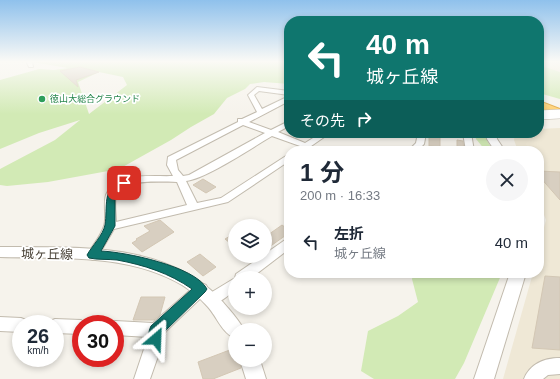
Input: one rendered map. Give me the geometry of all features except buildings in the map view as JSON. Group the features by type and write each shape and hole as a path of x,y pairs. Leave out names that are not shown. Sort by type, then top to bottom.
{"highway":[{"path":"544,107 560,113"},
{"path":"544,113 560,119"}],"street":[{"path":"262,112 259,110 251,95 257,89 284,92"},
{"path":"194,208 181,179 176,175 171,159 241,121 284,101"},
{"path":"544,115 560,113"},
{"path":"241,121 272,133 296,146"},
{"path":"93,255 110,226 111,196 116,188 124,183 143,179 191,178 284,126"},
{"path":"306,146 318,138"},
{"path":"110,226 119,226 224,200 284,161"},
{"path":"251,271 284,247"},
{"name":"城ヶ丘線","path":"0,252 116,256 161,266 184,277 206,294 226,315 231,323"},
{"path":"484,379 516,278"},
{"path":"124,328 156,330 206,294 228,285"},
{"path":"0,324 12,325"},
{"path":"142,379 156,339 156,330"},
{"path":"532,379 535,373 552,365 560,366"},
{"path":"252,367 256,379"}],"shaded area":[{"path":"560,128 560,379 503,379 532,278 544,278 544,227 546,220 544,215 544,146 516,146 514,138 544,138 544,129"}],"green space":[{"path":"5,79 85,79 78,82 89,114 127,85 124,79 284,79 284,84 264,82 250,84 245,89 227,98 214,114 119,169 48,182 7,186 0,185 0,169 55,140 80,120 39,133 0,149 0,80"},
{"path":"544,79 560,79 560,99 544,94"},
{"path":"486,138 490,146 482,146 476,139"},
{"path":"500,278 464,363 455,379 374,379 361,371 368,331 398,316 418,302 412,279"}],"place":[{"name":"徳山大総合グラウンド","path":"42,99"}],"route":[{"path":"124,183 116,188 111,196 110,226 93,255 116,256 140,260 161,266 184,277 201,289 156,330 156,339"}]}
